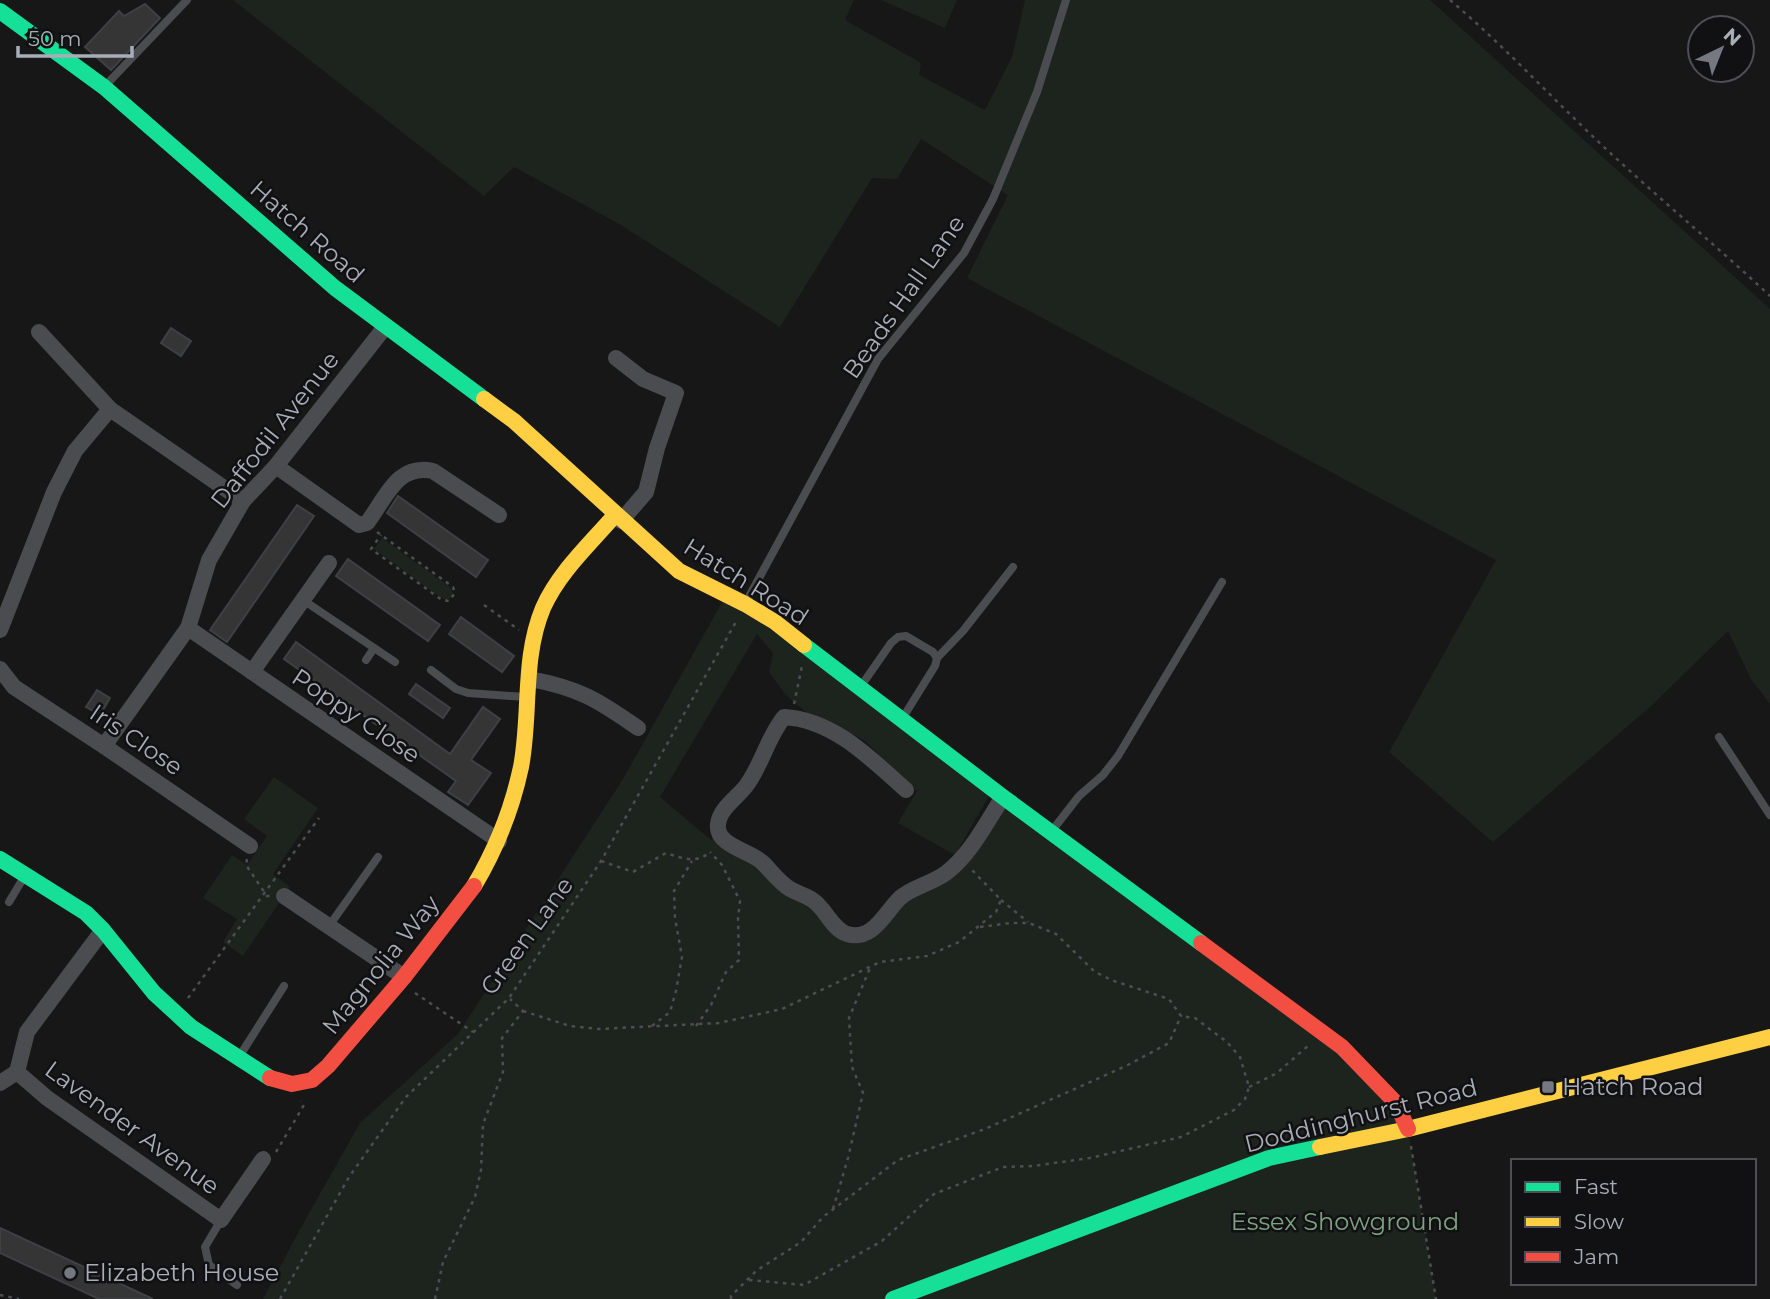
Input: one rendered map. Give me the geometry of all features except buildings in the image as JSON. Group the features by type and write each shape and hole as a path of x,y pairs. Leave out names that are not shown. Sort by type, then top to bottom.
{"street":[{"name":"Hatch Road","path":"0,11 104,87 196,165 283,245 385,327 514,421 679,571 746,604 775,622 1003,797 1342,1047 1396,1103 1408,1129"},
{"name":"Daffodil Avenue","path":"104,746 188,628 209,560 243,501 276,466 385,327"},
{"path":"39,332 110,409 243,501"},
{"path":"616,358 643,379 684,395 657,448 646,492 618,518"},
{"path":"0,630 54,492 75,451 110,409"},
{"path":"276,466 359,525 367,523 399,478 409,471 421,468 433,471 499,515"},
{"name":"Magnolia Way","path":"292,1084 312,1080 328,1066 401,980 471,891 499,841 521,766 533,640 544,609 554,587 578,556 618,518"},
{"path":"251,672 328,563"},
{"name":"Poppy Close","path":"188,628 499,841"},
{"name":"Iris Close","path":"0,669 14,687 250,846"},
{"path":"530,678 573,688 638,728"},
{"path":"906,790 836,732 806,720 784,717 772,732 748,784 724,809 718,824 719,834 730,844 761,861 782,882 820,906 832,924 846,934 860,935 877,927 901,896 944,874 962,859 1003,797"},
{"path":"0,859 86,913 176,1015 237,1059 274,1081 292,1084"},
{"path":"284,896 401,980"},
{"name":"Lavender Avenue","path":"0,1083 17,1072 27,1032 103,930"},
{"name":"Doddinghurst Road","path":"893,1299 1269,1158 1408,1129 1770,1037"},
{"name":"Lavender Avenue","path":"17,1072 47,1098 221,1220"},
{"path":"221,1220 263,1159"}],"lane":[{"path":"104,87 187,0"},
{"name":"Beads Hall Lane","path":"746,604 878,359 964,253 993,200 1037,92 1066,0"},
{"path":"902,719 930,675 937,658 963,631 1013,567"},
{"path":"1051,832 1079,796 1118,756 1222,582"},
{"path":"303,600 395,662"},
{"path":"860,687 898,637 906,636 933,652 937,658"},
{"path":"366,660 374,648"},
{"path":"431,670 456,689 468,693 529,697"},
{"path":"1719,737 1770,815"},
{"path":"329,926 378,857"},
{"path":"9,902 25,874"},
{"path":"237,1059 284,986"},
{"path":"221,1220 205,1247 209,1265 237,1285"}],"path":[{"path":"1450,0 1620,162 1770,296"},
{"path":"367,523 453,587 455,593 452,599 442,600 371,549 381,535"},
{"name":"Green Lane","path":"280,1299 349,1178 405,1097 509,998 601,861 746,604"},
{"path":"484,605 533,640"},
{"path":"791,718 805,656"},
{"path":"176,1015 318,818"},
{"path":"601,861 633,872 666,853 692,861 703,858 724,839"},
{"path":"250,846 247,865 267,896 284,896"},
{"path":"696,1026 711,1005 726,972 738,960 740,901 722,865 710,852"},
{"path":"749,1280 804,1285 882,1241 934,1194 1003,1167 1090,1158 1181,1138 1234,1110 1245,1099 1249,1087 1240,1058 1227,1042 1195,1018 1181,1016 1169,999 1095,972 1056,934 1029,923 1001,900 962,859"},
{"path":"652,1026 670,1012 676,991 682,957 675,918 674,891 692,861"},
{"path":"509,998 523,1011 570,1026 598,1029 719,1023 782,1009 880,962 927,956 959,942 980,927 996,912 1001,900"},
{"path":"980,927 1029,923"},
{"path":"832,1209 848,1158 863,1093 852,1067 849,1018 870,967"},
{"path":"401,980 473,1032"},
{"path":"435,1299 443,1262 475,1197 481,1170 483,1124 503,1072 502,1038 523,1011"},
{"path":"731,1299 756,1271 801,1242 832,1209 898,1160 985,1129 1126,1066 1169,1043 1181,1016"},
{"path":"1249,1087 1277,1073 1322,1033"},
{"path":"263,1159 272,1160 304,1105 292,1084"},
{"path":"1408,1129 1436,1299"},
{"path":"0,1295 19,1299"}],"green space":[{"path":"233,0 854,0 845,20 921,63 919,75 985,110 1012,57 1025,0 1430,0 1770,309 1770,704 1751,679 1728,631 1650,707 1493,842 1389,752 1496,560 967,278 1008,195 921,139 897,179 872,178 780,327 621,225 514,167 484,196"},
{"path":"881,0 957,0 945,28"},
{"path":"382,538 451,588 451,598 446,600 440,597 374,549"},
{"name":"Essex Showground","path":"726,595 993,789 955,855 898,823 917,791 864,740 807,713 786,695 769,672 773,653 757,634 660,797 711,840 721,835 860,935 901,896 944,874 1003,797 1342,1047 1408,1129 1436,1299 263,1299 360,1123 458,1034 623,779"},
{"path":"274,777 318,808 273,874 290,887 243,956 223,942 237,919 203,898 232,855 247,865 267,836 244,819"}],"traffic: fast":[{"path":"0,11 104,87 335,288 484,399"},
{"path":"804,645 1201,943"},
{"path":"0,859 86,913 154,993 191,1027 270,1078"},
{"path":"893,1299 1269,1158 1320,1147"}],"traffic: slow":[{"path":"484,399 514,421 679,571 745,604 775,622 804,645"},
{"path":"474,886 502,828 521,767 529,667 536,627 543,608 566,570 615,515"},
{"path":"1320,1147 1408,1129 1770,1037"}],"traffic: jam":[{"path":"270,1078 292,1084 312,1080 328,1066 404,977 474,886"},
{"path":"1201,943 1342,1047 1396,1103 1408,1129"}],"place":[{"name":"Hatch Road","path":"1548,1087"},
{"name":"Elizabeth House","path":"70,1273"}]}
